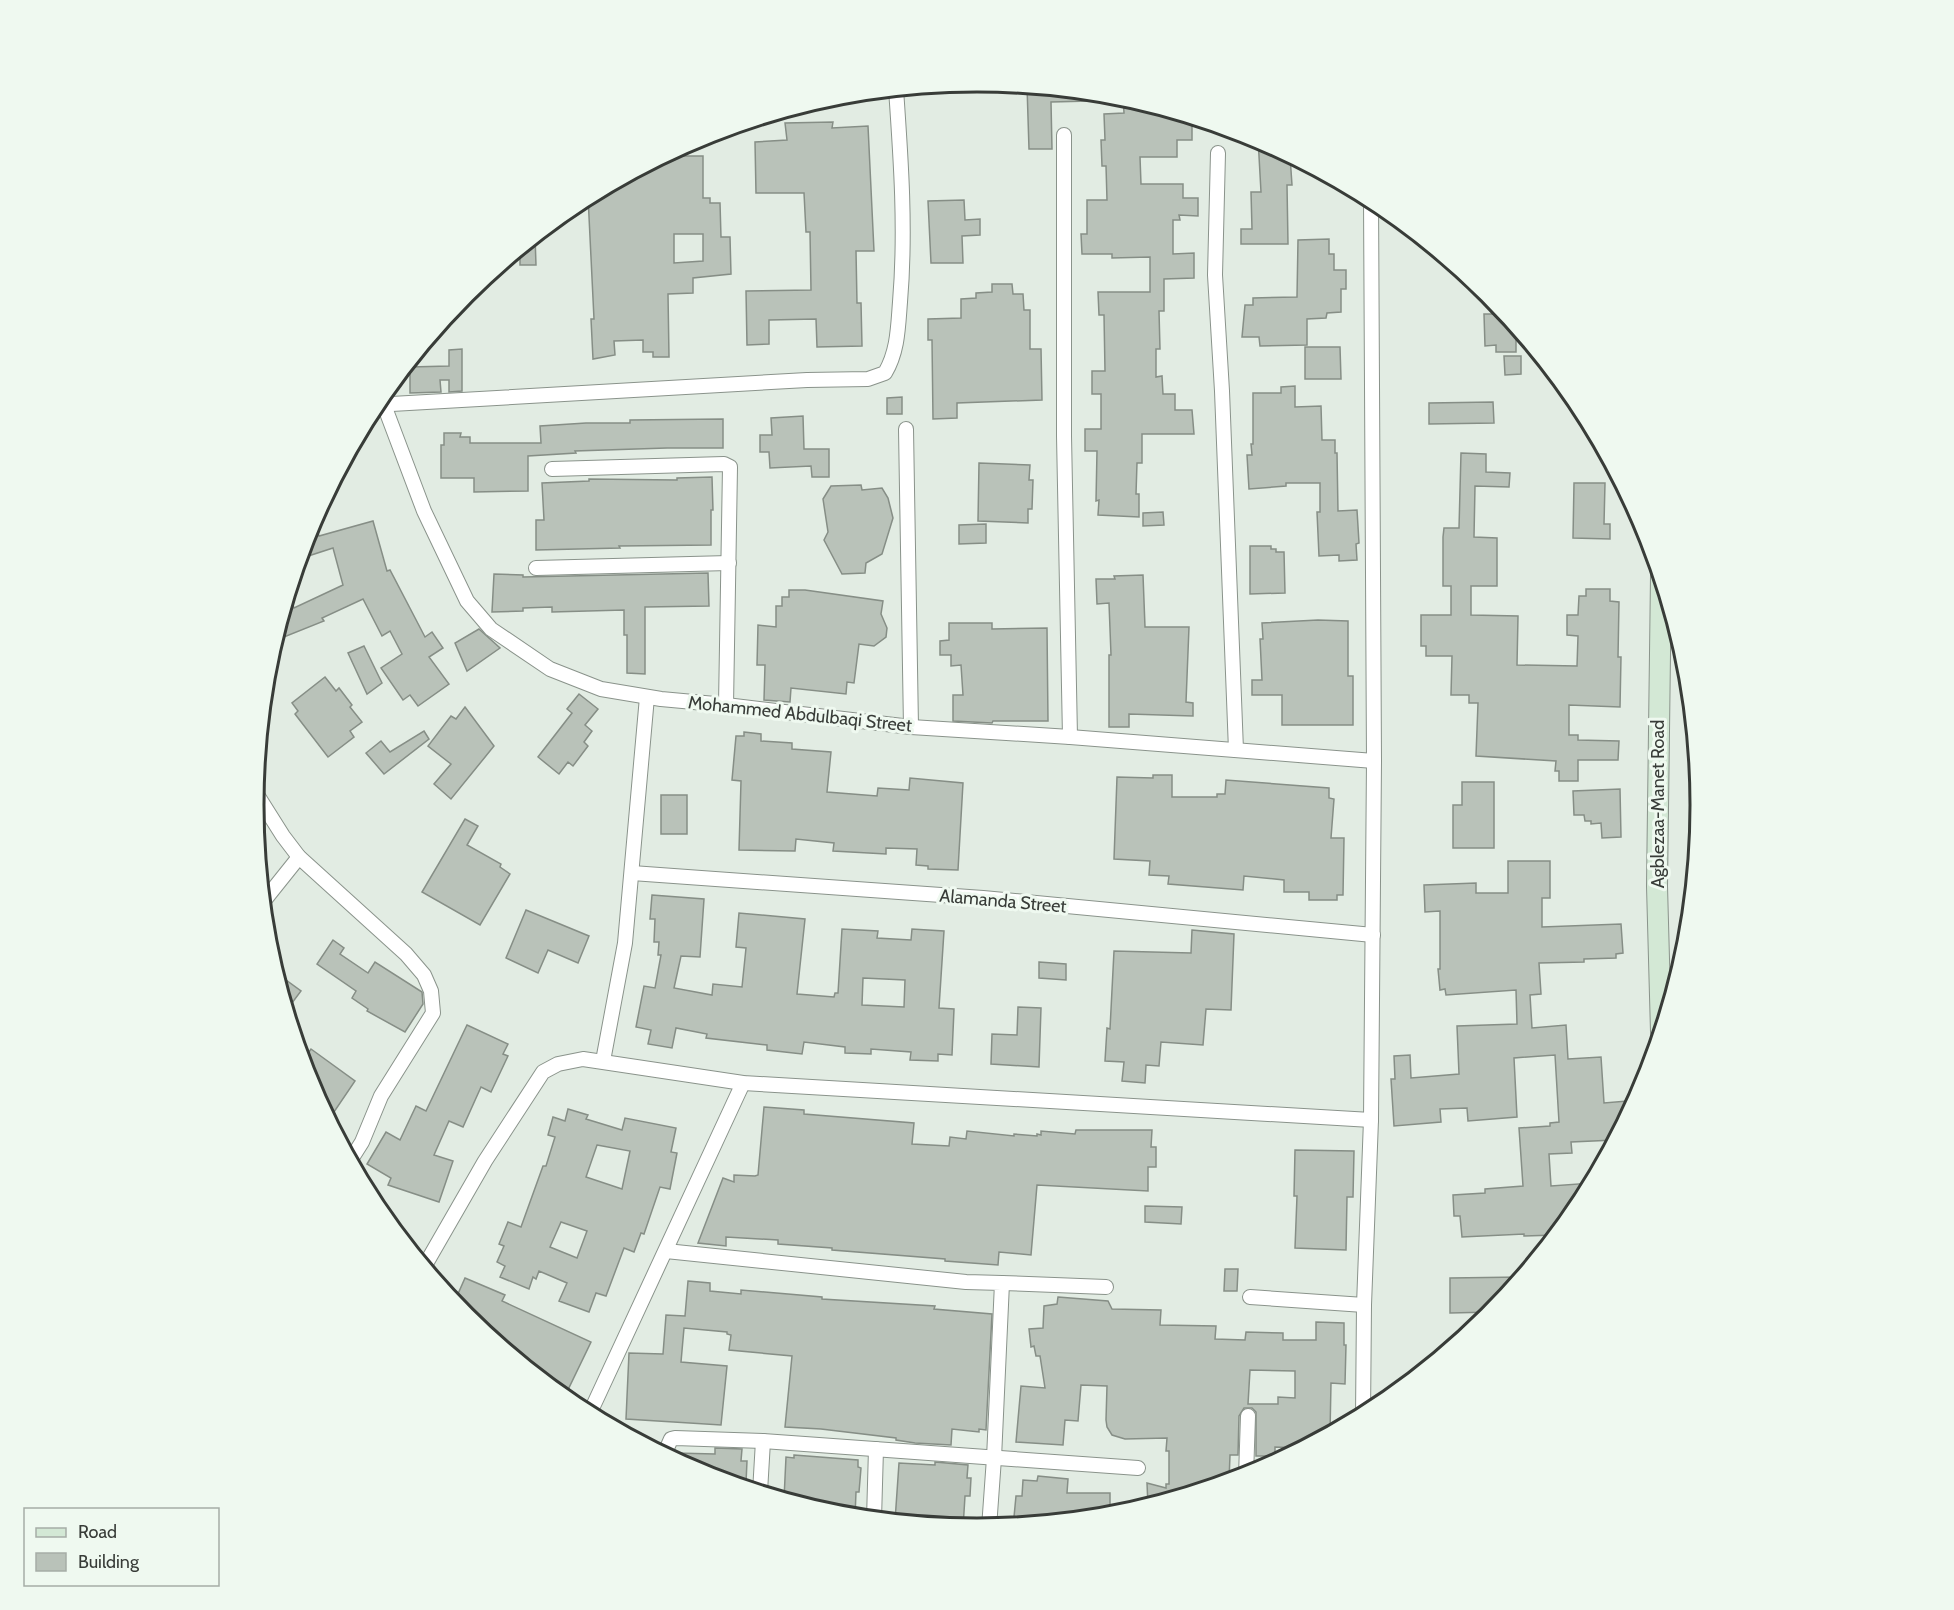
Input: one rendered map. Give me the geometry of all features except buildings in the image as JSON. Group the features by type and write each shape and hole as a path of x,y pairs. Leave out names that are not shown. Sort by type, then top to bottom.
{"main road":[{"name":"Agblezaa-Manet Road","path":"1660,599 1657,886 1660,1009"}],"street":[{"path":"387,405 807,380 868,379 885,373 894,358 898,336 904,265 896,97"},
{"path":"1064,135 1064,436 1070,737"},
{"path":"1218,153 1215,275 1222,391 1236,750"},
{"path":"1363,1404 1364,1305 1371,1120 1373,934 1371,211"},
{"name":"Mohammed Abdulbaqi Street","path":"382,412 424,512 467,602 491,629 550,669 601,689 647,697 911,727 1374,761"},
{"path":"906,429 911,727"},
{"path":"552,469 724,464 730,468 726,705"},
{"path":"536,568 729,563"},
{"path":"603,1061 625,943 647,697"},
{"path":"264,806 299,857 406,954 424,975 431,991 433,1013 381,1096 362,1142 355,1154"},
{"path":"269,893 299,857"},
{"name":"Alamanda Street","path":"632,873 983,898 1373,934"},
{"path":"428,1260 485,1161 543,1072 571,1060 603,1061 743,1083 1371,1120"},
{"path":"593,1406 743,1083"},
{"path":"666,1251 966,1282 1106,1287"},
{"path":"990,1518 1002,1283"},
{"path":"1250,1297 1364,1305"},
{"path":"1246,1465 1248,1416"},
{"path":"667,1448 670,1439 675,1438 763,1441 1138,1468"},
{"path":"760,1485 763,1441"},
{"path":"874,1511 876,1449"}]}
